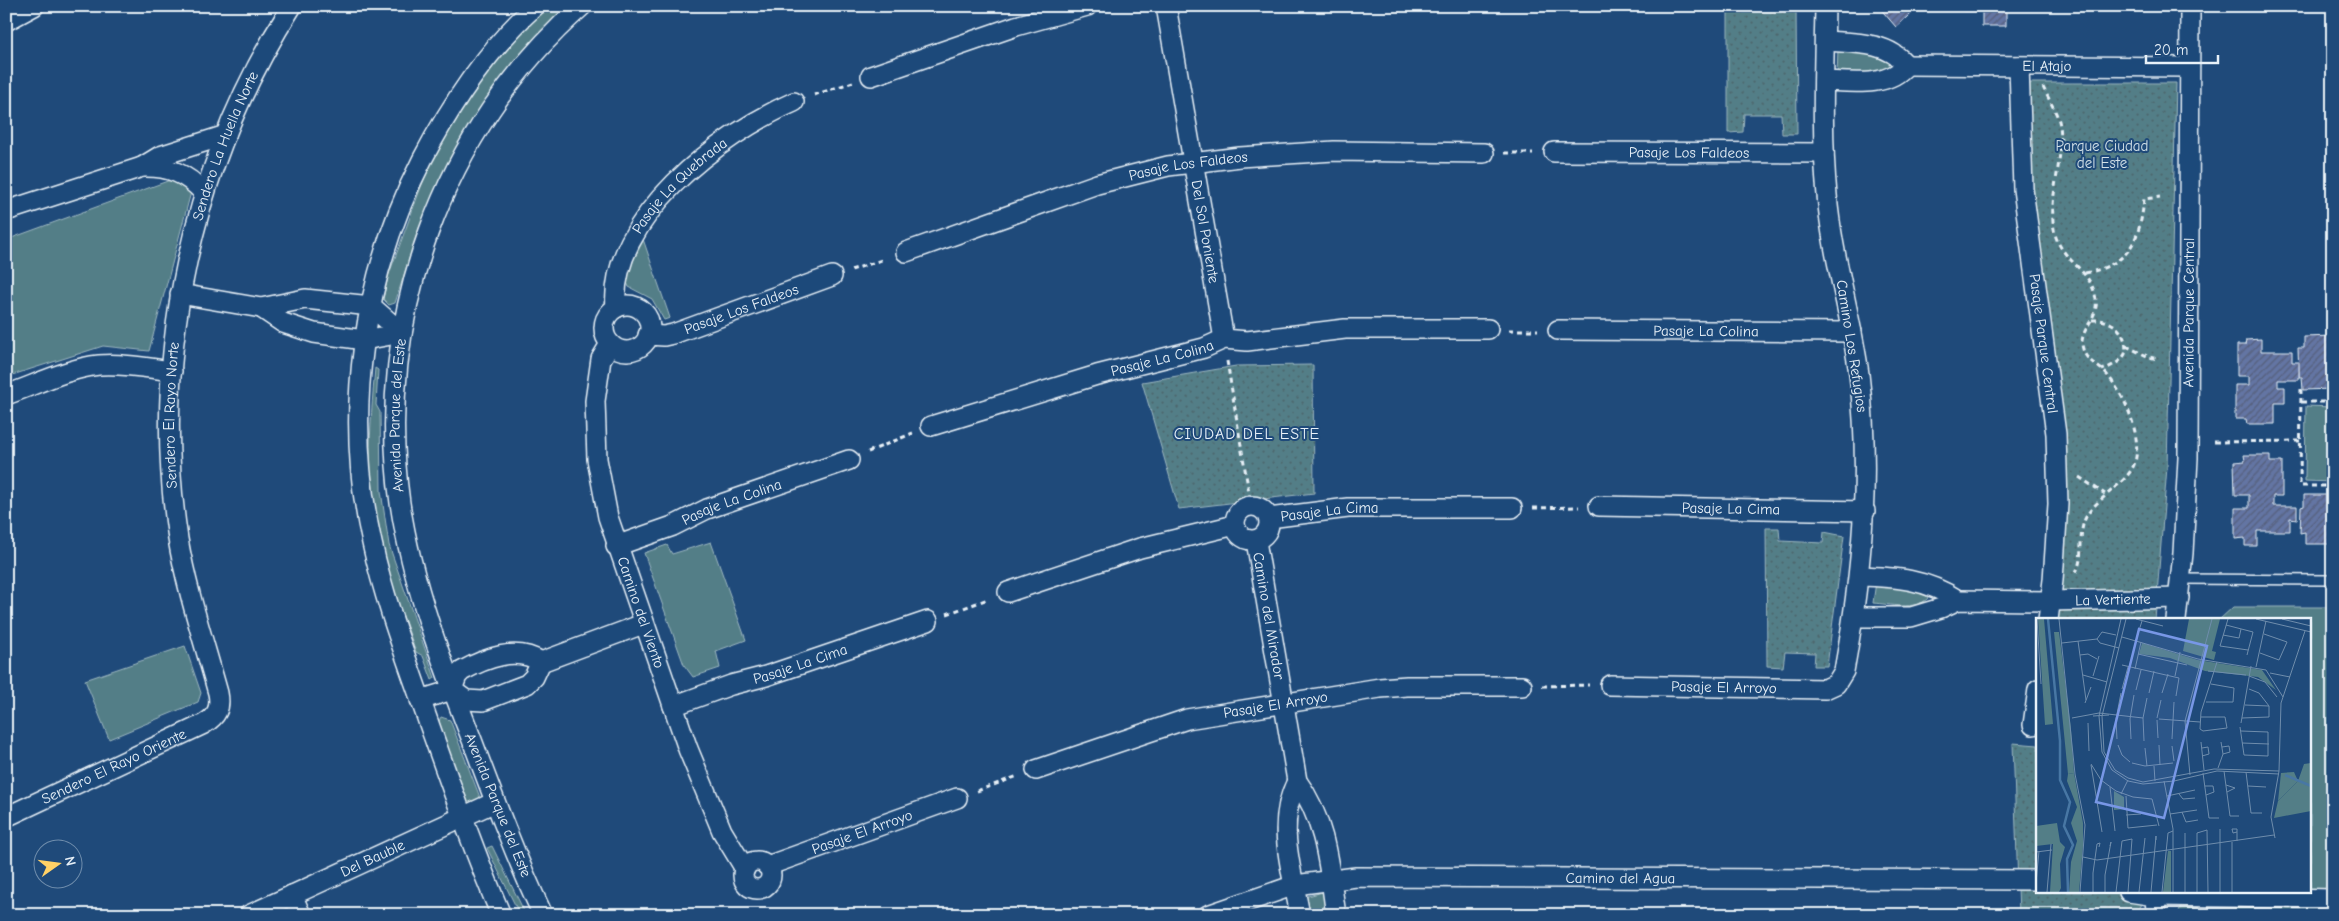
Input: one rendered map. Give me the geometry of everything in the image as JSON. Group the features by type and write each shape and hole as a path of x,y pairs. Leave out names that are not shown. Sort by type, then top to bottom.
{"street":[{"path":"6,21 34,6"},
{"name":"Sendero La Huella Norte","path":"180,294 194,226 204,193 226,135 260,60 292,6"},
{"path":"501,915 462,817 420,700 381,578 372,543 364,494 359,431 364,340 370,306 390,236 415,174 452,107 477,71 505,37 535,6"},
{"name":"Avenida Parque del Este","path":"543,915 495,802 452,690 418,585 407,544 400,502 395,460 394,417 402,333 412,280 437,208 469,145 493,106 560,27 582,6"},
{"path":"870,76 1016,26 1087,6"},
{"name":"Del Sol Poniente","path":"1166,6 1224,339"},
{"name":"Camino Los Refugios","path":"1825,6 1824,153 1830,217 1852,332 1863,412 1865,511 1854,617 1844,671 1836,684"},
{"name":"Avenida Parque Central","path":"2176,618 2181,579 2188,458 2190,6"},
{"path":"1824,41 1883,48 1899,55 1906,65 1900,72 1890,78 1851,82 1824,82"},
{"name":"El Atajo","path":"1906,65 2189,67"},
{"name":"Pasaje Parque Central","path":"2019,66 2023,189 2056,434 2058,504 2048,618"},
{"name":"Pasaje La Quebrada","path":"616,308 616,284 624,257 645,220 675,183 728,138 748,124 794,102"},
{"path":"6,210 142,167 160,156 226,135"},
{"name":"Pasaje Los Faldeos","path":"906,252 1097,184 1142,172 1193,162 1334,151 1484,153"},
{"name":"Pasaje Los Faldeos","path":"1554,152 1824,153"},
{"path":"142,167 168,168 180,173 189,178 204,193"},
{"name":"Pasaje Los Faldeos","path":"648,335 664,336 673,334 832,276"},
{"path":"180,294 261,308 297,329 364,340 402,333"},
{"name":"Sendero El Rayo Norte","path":"180,294 172,371 170,419 178,539 191,596 218,693 220,702 218,711"},
{"path":"261,308 305,299 370,306 402,333"},
{"path":"629,306 641,311 648,322 648,335 635,350 622,350 610,344 606,338 604,324 606,318 616,308 629,306"},
{"name":"Pasaje La Colina","path":"931,426 1097,374 1204,348 1224,339 1246,341 1345,329 1488,329"},
{"name":"Pasaje La Colina","path":"1558,330 1852,332"},
{"name":"Camino del Viento","path":"610,344 601,359 597,380 594,430 601,488 616,546 672,706 722,831 745,869"},
{"path":"6,395 81,368 125,366 172,371"},
{"name":"Pasaje La Colina","path":"616,546 673,526 707,509 849,460"},
{"path":"1252,506 1262,509 1269,518 1270,524 1266,535 1256,541 1244,539 1236,531 1237,514 1246,507 1252,506"},
{"name":"Pasaje La Cima","path":"1599,506 1865,511"},
{"name":"Pasaje La Cima","path":"1269,518 1348,508 1512,508"},
{"path":"1008,592 1140,548 1235,525"},
{"name":"Camino del Mirador","path":"1256,541 1297,781 1312,804 1318,818 1336,915"},
{"name":"La Vertiente","path":"1859,576 1901,577 1915,580 1944,591 1958,600"},
{"name":"La Vertiente","path":"1854,617 1910,617 1941,608 1958,600 2050,601 2179,598"},
{"name":"Pasaje La Cima","path":"672,706 928,621"},
{"path":"452,690 457,676 462,671 505,654 523,654 541,662 643,624"},
{"path":"452,690 466,700 483,701 527,684 534,677 541,662"},
{"name":"Pasaje El Arroyo","path":"1610,684 1819,689 1836,684"},
{"name":"Pasaje El Arroyo","path":"1036,770 1187,720 1380,688 1407,686 1522,686"},
{"path":"420,700 452,690"},
{"path":"2033,725 2036,703"},
{"name":"Sendero El Rayo Oriente","path":"6,818 204,724 218,711"},
{"path":"1297,781 1291,792 1285,815 1287,848 1300,915"},
{"name":"Pasaje El Arroyo","path":"745,869 756,862 767,866 957,798"},
{"name":"Del Bauble","path":"249,915 495,802"},
{"name":"Camino del Agua","path":"1208,915 1295,885 1331,880 1395,877 2036,880"},
{"path":"2135,894 2156,901 2333,899"},
{"path":"292,895 301,915"}],"lane":[{"path":"2181,579 2333,580"}],"path":[{"path":"794,102 870,76"},
{"path":"2041,81 2059,122 2059,148 2053,198 2055,233 2059,246 2066,256 2085,273 2096,298 2096,312 2082,338 2082,348 2087,358 2102,370 2119,391 2128,413 2136,446 2136,458 2128,475 2105,494 2086,518 2083,528 2082,555 2072,580"},
{"path":"1484,153 1554,152"},
{"path":"2085,273 2112,266 2122,258 2138,234 2144,199 2160,197"},
{"path":"832,276 906,252"},
{"path":"2092,320 2103,320 2114,325 2123,334 2126,346 2125,353 2119,360 2102,370"},
{"path":"1488,329 1558,330"},
{"path":"1224,339 1252,506"},
{"path":"2126,346 2149,357 2158,359"},
{"path":"2301,389 2300,486 2333,486"},
{"path":"2301,402 2333,402"},
{"path":"849,460 931,426"},
{"path":"2214,442 2300,441"},
{"path":"2076,476 2088,481 2105,494"},
{"path":"1512,508 1599,506"},
{"path":"928,621 1008,592"},
{"path":"1522,686 1610,684"},
{"path":"957,798 1036,770"}],"green space":[{"path":"550,6 571,6 441,181 416,237 395,303 389,305 383,299 388,277 424,179 439,148 474,90 525,28"},
{"path":"1728,6 1746,6 1747,10 1782,10 1782,6 1796,6 1797,134 1782,134 1781,114 1744,114 1743,132 1728,133"},
{"path":"1838,48 1863,51 1890,61 1891,68 1882,73 1837,78"},
{"name":"Parque Ciudad del Este","path":"2030,83 2176,83 2167,467 2155,618 2058,618 2066,523 2066,450 2057,370 2044,295 2036,228 2030,155"},
{"path":"173,179 191,192 149,351 103,346 6,377 6,240"},
{"path":"643,239 670,318 664,320 652,299 629,287 624,276 630,260"},
{"path":"1313,365 1314,493 1179,509 1142,382 1236,366"},
{"path":"375,368 378,370 376,405 380,412 381,491 389,545 435,678 432,680 423,656 416,652 388,573 375,525 370,458"},
{"path":"2306,406 2333,407 2333,430 2328,430 2328,463 2333,464 2333,482 2305,481"},
{"path":"1766,528 1779,528 1780,541 1823,543 1824,532 1844,536 1827,666 1814,666 1815,653 1785,652 1783,667 1767,666"},
{"path":"711,542 746,640 716,651 720,668 693,677 684,665 644,553 667,545 672,554"},
{"path":"1876,582 1912,587 1924,593 1928,598 1923,602 1910,606 1873,603"},
{"path":"2233,607 2333,607 2333,915 2178,915 2181,905 2290,894 2312,894 2312,618 2221,618"},
{"path":"185,646 201,693 198,702 109,739 85,680"},
{"path":"441,717 450,720 481,800 471,806 465,799 437,725"},
{"path":"2013,743 2036,745 2036,894 2139,894 2141,915 2019,915"},
{"path":"492,846 526,915 520,915 487,848"},
{"path":"1323,892 1329,915 1309,915 1304,897"}],"building":[{"path":"1878,6 1919,6 1896,27"},
{"path":"1963,6 2006,6 2006,26 1982,26 1982,11 1963,11"},
{"path":"2064,6 2110,6 2064,7"},
{"path":"2333,336 2333,389 2303,390 2302,377 2299,377 2298,348 2304,348 2304,337"},
{"path":"2261,339 2261,351 2292,351 2292,362 2299,362 2299,380 2278,380 2278,387 2285,387 2285,403 2275,403 2275,424 2247,424 2246,419 2235,419 2235,385 2249,385 2249,376 2237,376 2237,345 2245,345 2246,340"},
{"path":"2244,455 2270,455 2270,462 2282,462 2282,496 2273,496 2273,506 2297,506 2297,519 2290,518 2290,531 2257,531 2257,546 2245,546 2245,538 2235,539 2235,508 2249,508 2249,495 2235,495 2234,462 2245,461"},
{"path":"2304,495 2333,495 2333,544 2305,544 2305,532 2300,533 2301,507 2304,506"}],"district":[{"name":"CIUDAD DEL ESTE","path":"1247,433"}]}
